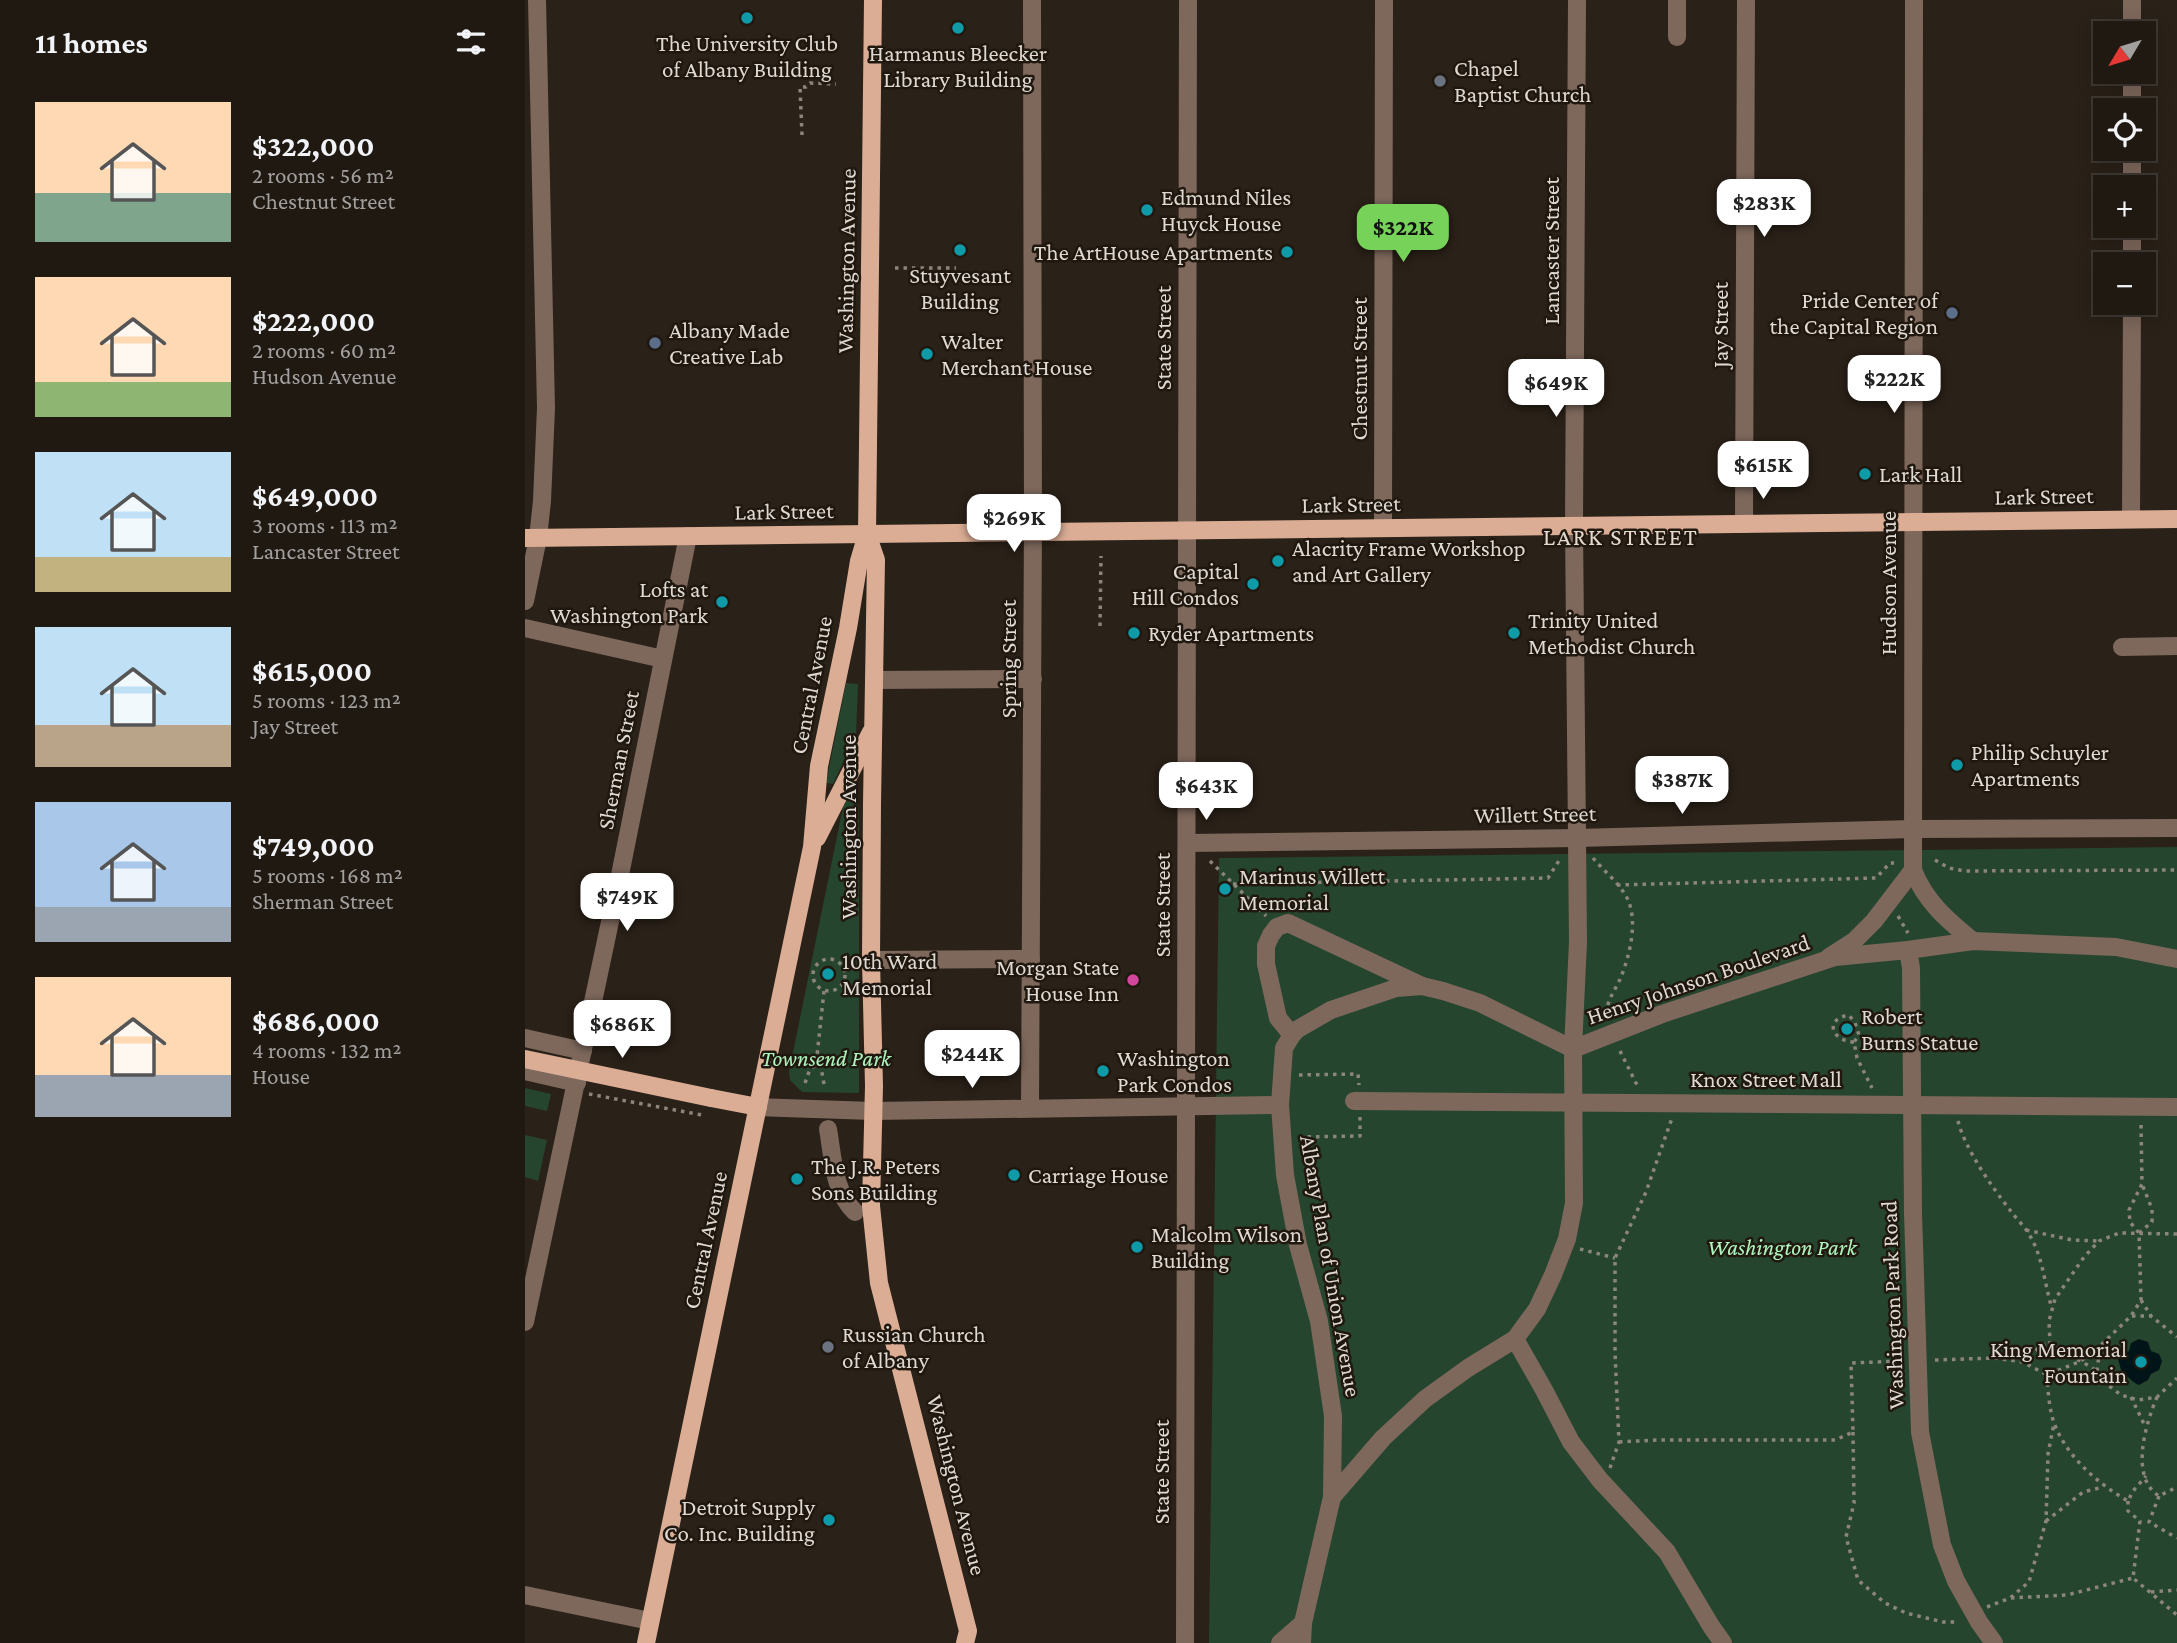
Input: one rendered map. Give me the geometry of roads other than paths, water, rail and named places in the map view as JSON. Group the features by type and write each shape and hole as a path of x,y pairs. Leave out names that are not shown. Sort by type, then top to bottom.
{"main road":[{"name":"Washington Avenue","path":"873,0 867,534 876,560 871,1206 879,1283 968,1631 965,1643"},
{"name":"Lark Street","path":"532,538 2177,519"},
{"name":"Central Avenue","path":"646,1643 812,847 819,766 859,561 867,534"},
{"name":"Central Avenue","path":"812,847 873,730"},
{"path":"525,1059 758,1107"}],"street":[{"path":"525,601 532,538 542,501 547,408 537,0"},
{"name":"Spring Street","path":"1030,1108 1031,959 1024,679 1033,532 1032,0"},
{"name":"State Street","path":"1185,1643 1188,0"},
{"name":"Chestnut Street","path":"1383,528 1384,0"},
{"name":"Lancaster Street","path":"1577,0 1574,526 1577,838"},
{"path":"1677,0 1677,37"},
{"name":"Jay Street","path":"1744,524 1746,0"},
{"name":"Hudson Avenue","path":"1913,829 1914,0"},
{"path":"2132,21 2133,0"},
{"path":"2131,519 2132,315"},
{"name":"Sherman Street","path":"525,1322 576,1087 688,536"},
{"path":"525,628 663,659"},
{"path":"2122,647 2177,646"},
{"path":"874,680 1024,679"},
{"name":"Willett Street","path":"1187,843 1577,838 1913,829 2177,828"},
{"path":"1913,829 1913,870 1920,888 1937,911 1973,941"},
{"path":"1332,1497 1383,1438 1425,1399 1515,1339 1537,1309 1565,1245 1574,1203 1573,1049 1578,942 1577,838"},
{"path":"1816,964 1853,941 1874,921 1913,870"},
{"path":"758,1107 873,1111 1280,1105 1284,1048 1291,1035 1277,1018 1266,964 1266,946 1277,927 1288,923 1422,986"},
{"name":"Henry Johnson Boulevard","path":"1291,1035 1311,1020 1354,1001 1396,988 1422,986 1480,1003 1573,1049 1662,1014 1765,979 1835,957 1909,943 1973,941 2116,947 2177,959"},
{"name":"Washington Park Road","path":"1909,943 1920,1432 1942,1545 1956,1581 1994,1643"},
{"path":"871,960 1031,959"},
{"path":"525,1038 583,1051"},
{"path":"525,1071 576,1087"},
{"name":"Knox Street Mall","path":"1354,1101 2177,1107"},
{"name":"Albany Plan of Union Avenue","path":"1280,1105 1285,1175 1298,1245 1318,1321 1333,1416 1332,1497 1303,1623 1302,1643"},
{"path":"828,1129 837,1181 846,1203 855,1212"},
{"path":"1515,1339 1571,1442 1600,1480 1667,1552 1710,1626 1723,1643"},
{"path":"525,1595 650,1621"},
{"path":"1280,1643 1303,1623"}],"place":[{"name":"The University Club of Albany Building","path":"747,18"},
{"name":"Harmanus Bleecker Library Building","path":"958,28"},
{"name":"Chapel Baptist Church","path":"1440,81"},
{"name":"Edmund Niles Huyck House","path":"1147,210"},
{"name":"Stuyvesant Building","path":"960,250"},
{"name":"The ArtHouse Apartments","path":"1287,252"},
{"name":"Pride Center of the Capital Region","path":"1952,313"},
{"name":"Albany Made Creative Lab","path":"655,343"},
{"name":"Walter Merchant House","path":"927,354"},
{"name":"Lark Hall","path":"1865,474"},
{"name":"Alacrity Frame Workshop and Art Gallery","path":"1278,561"},
{"name":"Capital Hill Condos","path":"1253,584"},
{"name":"Lofts at Washington Park","path":"722,602"},
{"name":"Ryder Apartments","path":"1134,633"},
{"name":"Trinity United Methodist Church","path":"1514,633"},
{"name":"Philip Schuyler Apartments","path":"1957,765"},
{"name":"Marinus Willett Memorial","path":"1225,889"},
{"name":"10th Ward Memorial","path":"828,974"},
{"name":"Morgan State House Inn","path":"1133,980"},
{"name":"Robert Burns Statue","path":"1847,1029"},
{"name":"Washington Park Condos","path":"1103,1071"},
{"name":"Carriage House","path":"1014,1175"},
{"name":"The J.R. Peters Sons Building","path":"797,1179"},
{"name":"Malcolm Wilson Building","path":"1137,1247"},
{"name":"Russian Church of Albany","path":"828,1347"},
{"name":"King Memorial Fountain","path":"2141,1362"},
{"name":"Detroit Supply Co. Inc. Building","path":"829,1520"}],"district":[{"name":"LARK STREET","path":"1621,537"}],"park label":[{"name":"Townsend Park","path":"826,1058"},
{"name":"Washington Park","path":"1782,1247"}]}
